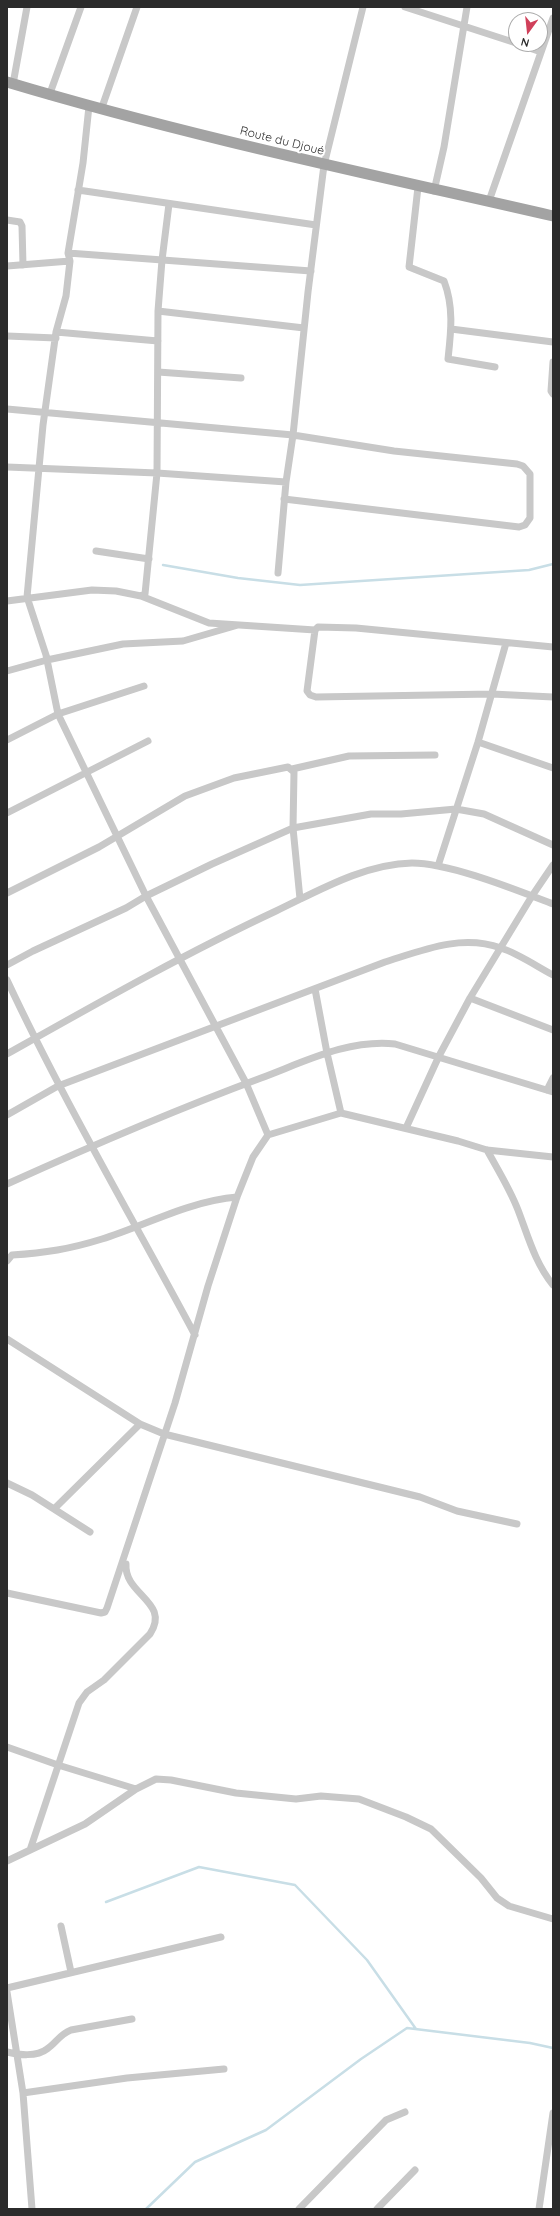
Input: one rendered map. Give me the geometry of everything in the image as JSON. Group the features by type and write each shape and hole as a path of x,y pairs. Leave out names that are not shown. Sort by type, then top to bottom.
{"main road":[{"name":"Route du Djoué","path":"10,83 49,96 101,110 324,165 553,216"}],"street":[{"path":"10,83 27,7"},
{"path":"49,96 81,7"},
{"path":"101,110 137,7"},
{"path":"278,572 284,499 293,435 304,328 324,165 363,7"},
{"path":"405,7 465,25 508,41"},
{"path":"434,190 465,25 467,7"},
{"path":"548,32 553,18"},
{"path":"489,202 541,52"},
{"path":"89,106 83,163 68,253 70,261 66,296 56,335 45,411 27,597 47,660 58,714 85,773 118,836 178,959 246,1083 268,1135"},
{"path":"418,187 409,267 444,281 450,301 451,329 449,361 495,367"},
{"path":"78,190 316,225"},
{"path":"141,596 145,594 147,590 157,473 158,311 162,260 169,204"},
{"path":"7,220 20,222 22,226 23,265"},
{"path":"68,253 311,271"},
{"path":"7,266 70,261"},
{"path":"158,311 304,328"},
{"path":"451,329 553,342"},
{"path":"7,336 56,335 158,341"},
{"path":"553,362 551,391 553,394"},
{"path":"158,372 241,378"},
{"path":"7,409 45,411 293,435 394,451 523,466 530,474 530,518 525,526 520,527 284,499"},
{"path":"7,467 39,467 157,473 286,482"},
{"path":"96,551 149,559"},
{"path":"7,601 27,597 72,594 100,589 141,596 208,623 315,630 322,627 356,628 553,647"},
{"path":"7,671 47,660 123,644 183,641 238,625"},
{"path":"315,630 307,691 310,695 316,697 492,694 553,697"},
{"path":"438,866 478,742 506,643"},
{"path":"7,740 58,714 96,700 144,686"},
{"path":"7,813 148,741"},
{"path":"478,742 553,768"},
{"path":"7,893 45,876 118,836 185,796 234,778 288,767 292,769 349,756 435,755"},
{"path":"292,769 294,772 293,828 300,899"},
{"path":"7,965 33,950 126,908 146,896 212,864 293,828 371,814 402,814 456,809 484,814 553,845"},
{"path":"7,1054 178,959 300,899 368,870 394,864 413,863 438,866 553,904"},
{"path":"406,1128 439,1056 470,998 532,896 553,865"},
{"path":"7,1115 58,1086 385,962 455,942 471,942 501,948 553,975"},
{"path":"7,980 34,1039 58,1086 137,1226 195,1335"},
{"path":"315,989 327,1053 341,1113"},
{"path":"470,998 553,1030"},
{"path":"7,1184 92,1146 246,1083 327,1053 355,1045 383,1043 439,1056 550,1091 553,1078"},
{"path":"7,1593 101,1613 105,1612 126,1555 195,1335 208,1286 237,1197 253,1157 268,1135 341,1113 406,1128 487,1150 553,1157"},
{"path":"487,1150 507,1184 535,1256 545,1275 553,1285"},
{"path":"7,1261 12,1256 60,1251 221,1199 237,1197"},
{"path":"7,1339 140,1424 164,1434 420,1498 457,1511 517,1524"},
{"path":"54,1508 140,1424"},
{"path":"7,1483 54,1508 90,1532"},
{"path":"30,1850 74,1717 84,1696 104,1680 150,1634 155,1627 157,1618 155,1611 128,1580 125,1571 126,1555"},
{"path":"7,1746 58,1765 136,1789"},
{"path":"7,1861 85,1824 136,1789 156,1779 171,1780 236,1793 296,1799 321,1796 360,1799 406,1817 431,1829 481,1878 497,1898 509,1906 553,1919"},
{"path":"61,1926 71,1972"},
{"path":"7,1988 221,1936"},
{"path":"7,1992 23,2092 32,2209"},
{"path":"7,2052 18,2055 46,2050 63,2033 71,2030 132,2018"},
{"path":"23,2092 127,2078 224,2069"},
{"path":"299,2209 386,2120 405,2112"},
{"path":"539,2209 553,2113"},
{"path":"377,2209 415,2170"}],"waterway":[{"path":"163,565 238,578 300,585 529,570 553,564"},
{"path":"106,1902 199,1867 295,1885 367,1960 416,2029"},
{"path":"146,2209 195,2162 266,2130 361,2059 407,2028 530,2043 553,2048"}]}
